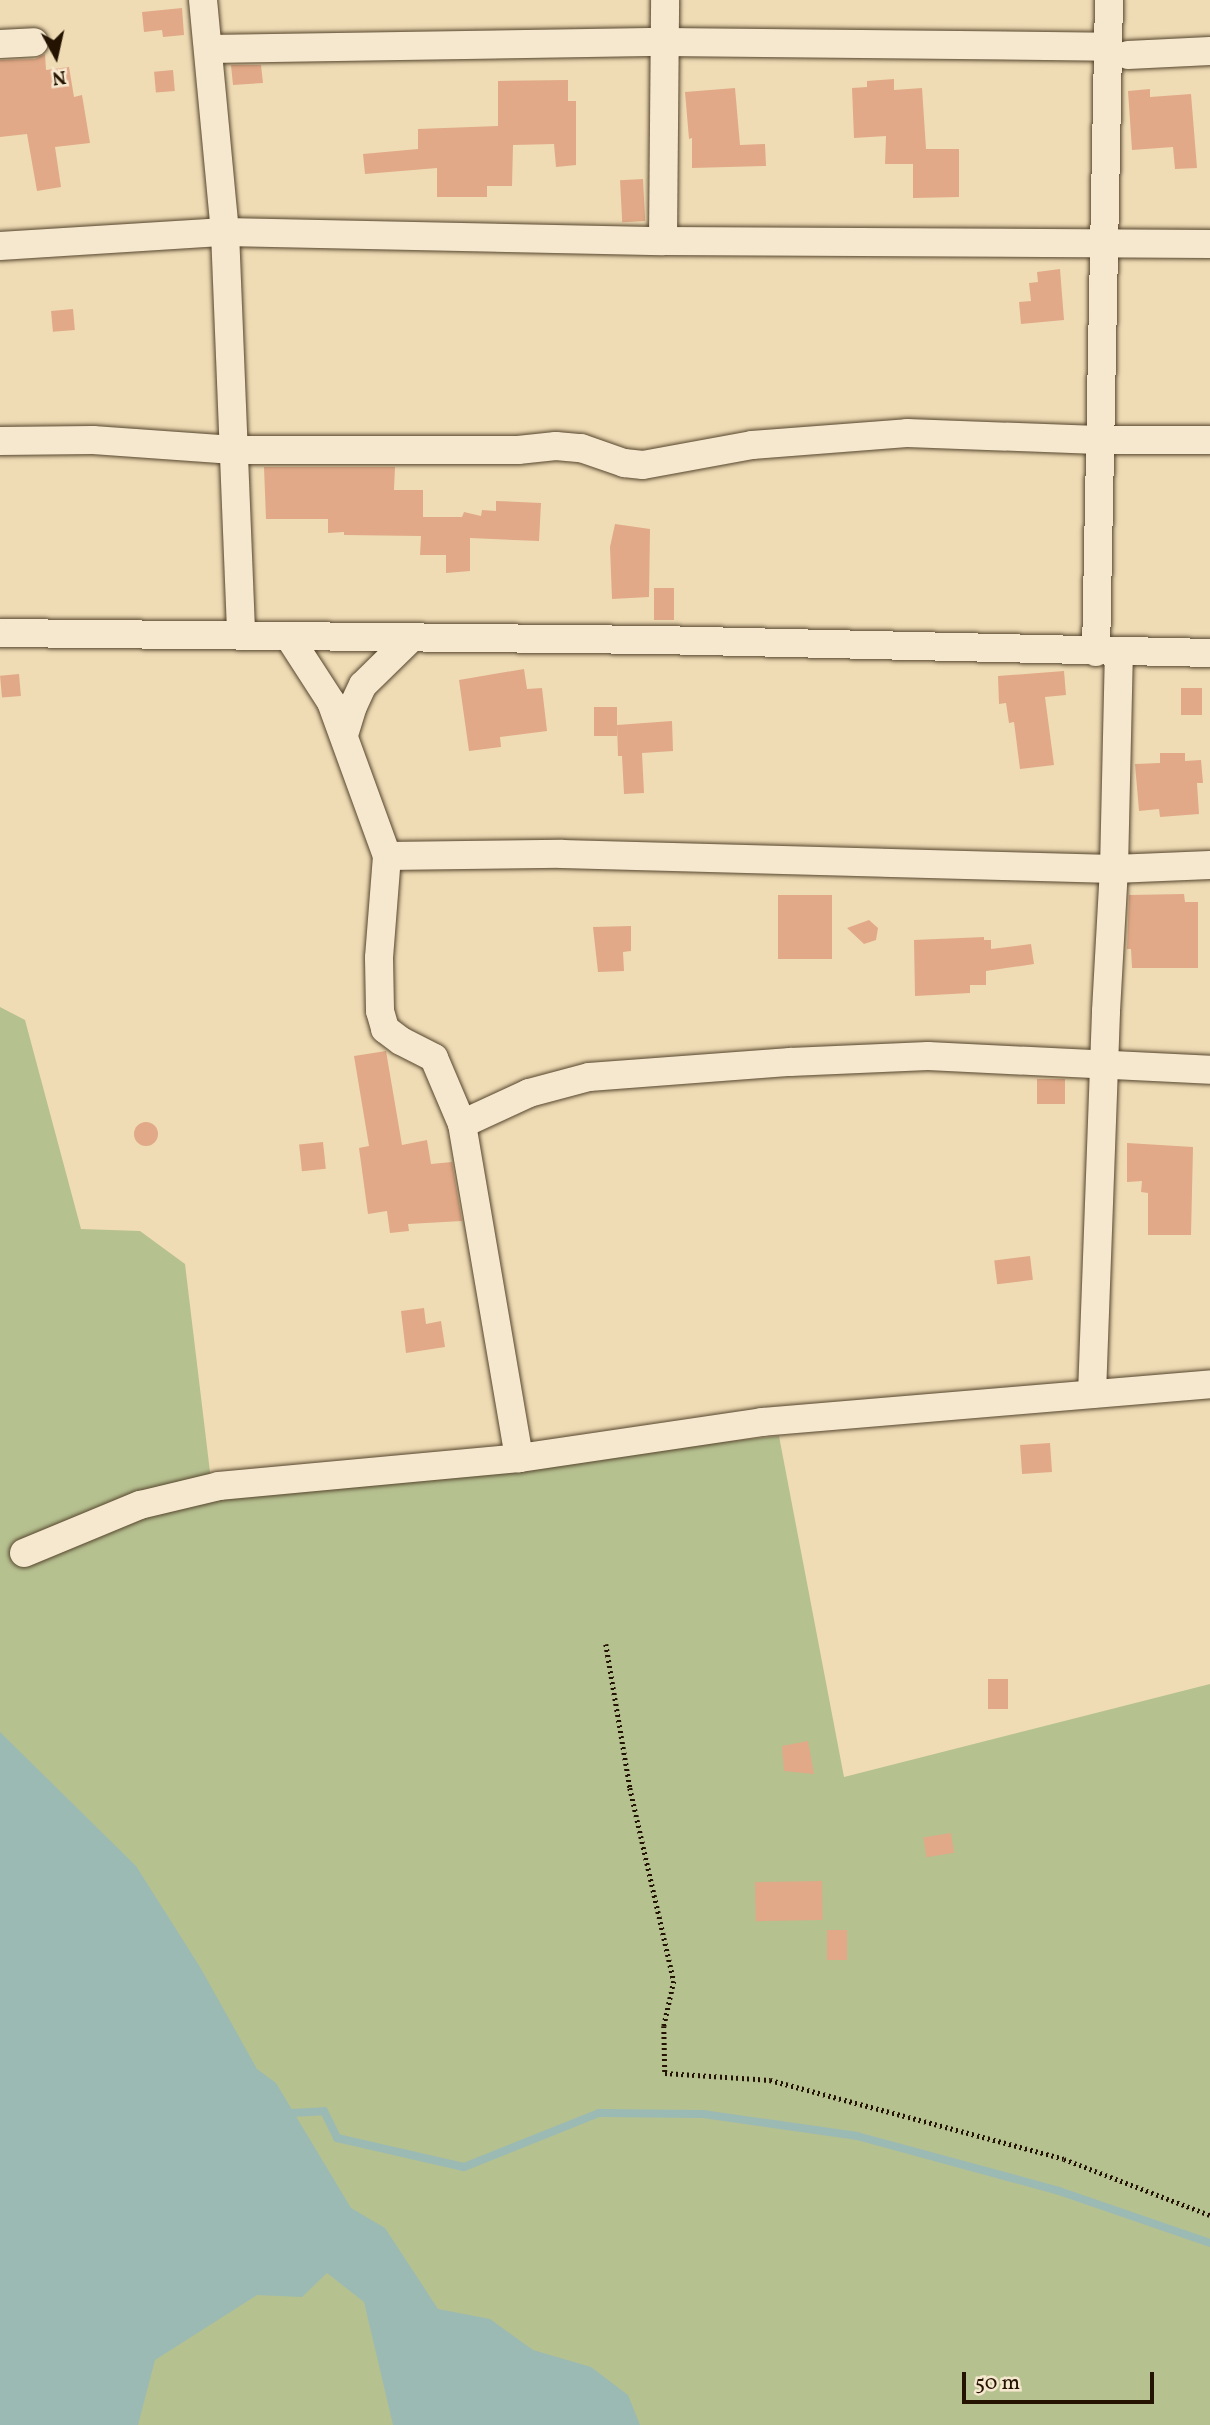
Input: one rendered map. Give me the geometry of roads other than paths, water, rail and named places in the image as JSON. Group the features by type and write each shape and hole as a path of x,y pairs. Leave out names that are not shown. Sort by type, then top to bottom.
{"street":[{"path":"203,0 225,232 241,636"},
{"path":"663,241 666,0"},
{"path":"1104,245 1091,122 1118,51 1107,0"},
{"path":"1092,1394 1114,869 1098,440 1107,0"},
{"path":"0,44 34,42"},
{"path":"209,49 665,42 1210,51"},
{"path":"0,246 225,232 663,241 1210,244"},
{"path":"0,441 93,440 234,450 518,450 556,446 581,448 624,463 643,465 752,446 907,433 1098,440 1210,440"},
{"path":"0,634 411,638 1210,653"},
{"path":"289,637 331,702 387,856 379,958 380,1011 385,1029 401,1041 434,1058 462,1124 519,1458"},
{"path":"344,735 363,685 411,638"},
{"path":"387,856 562,854 1114,869 1210,865"},
{"path":"462,1124 529,1093 589,1077 790,1062 928,1056 1210,1070"},
{"path":"23,1553 140,1505 219,1486 519,1458 762,1422 1210,1384"}],"water":[{"path":"0,1732 136,1866 200,1967 257,2069 276,2083 351,2208 385,2228 438,2309 490,2319 533,2350 591,2367 628,2395 640,2425 393,2425 364,2302 327,2273 302,2297 257,2295 155,2360 138,2425 0,2425"}],"waterway":[{"path":"291,2113 324,2111 337,2138 464,2167 599,2113 703,2114 857,2136 1059,2191 1210,2243"}]}
